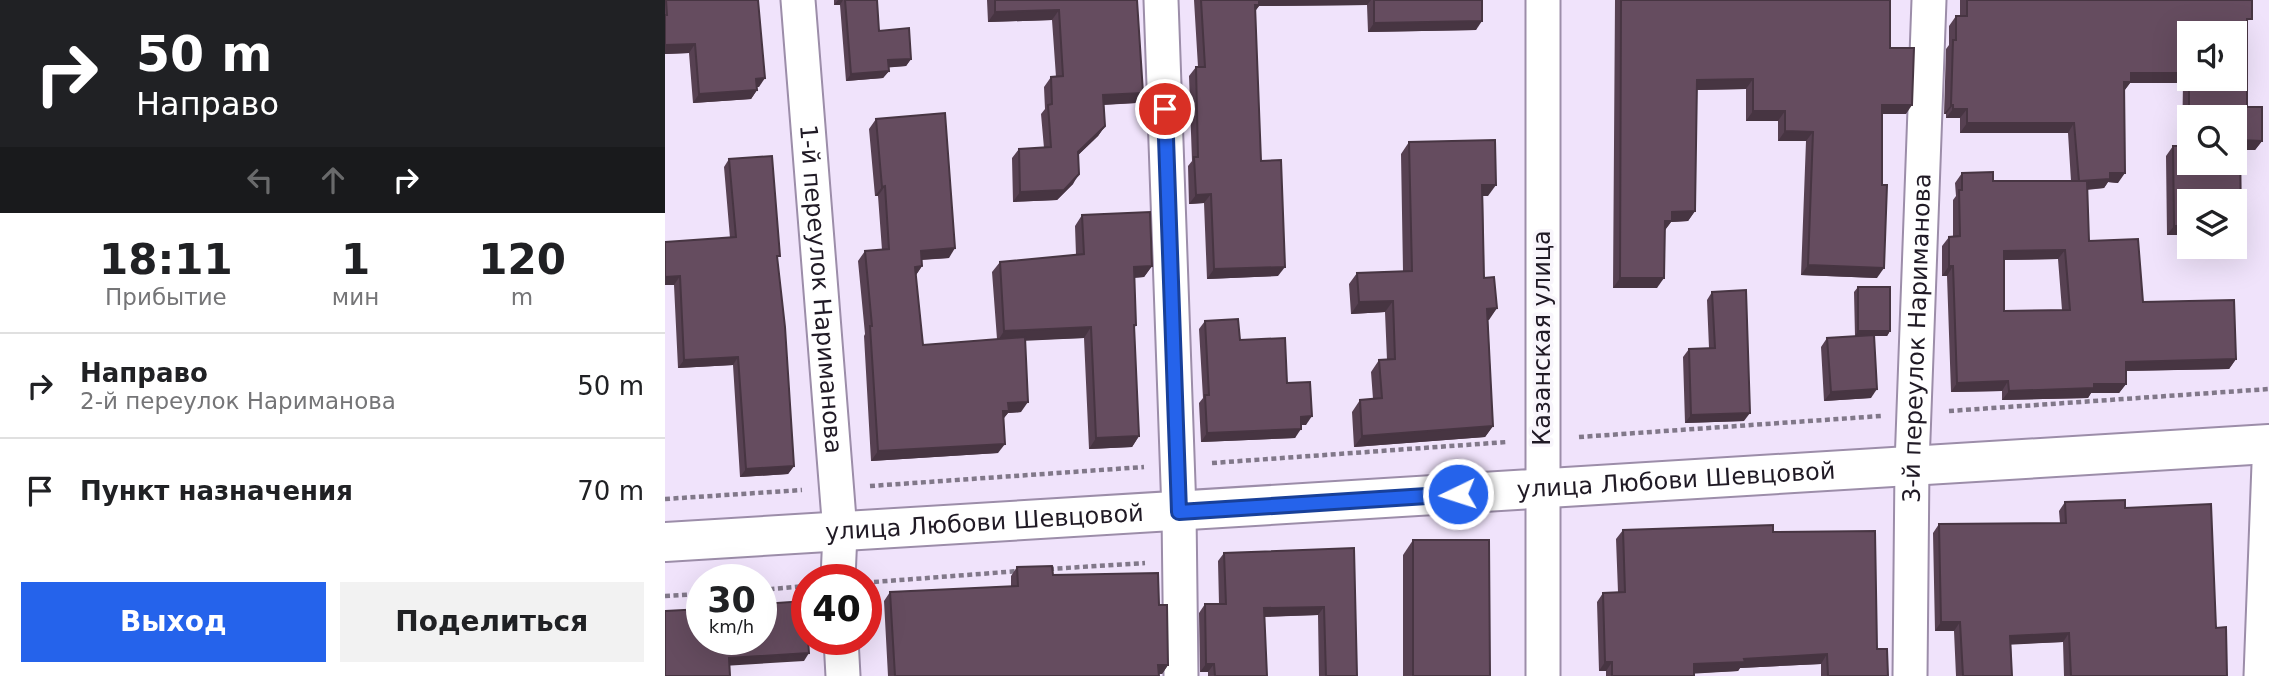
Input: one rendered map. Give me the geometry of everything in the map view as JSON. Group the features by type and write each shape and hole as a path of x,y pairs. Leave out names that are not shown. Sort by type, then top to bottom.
{"street":[{"name":"1-й переулок Нариманова","path":"798,0 837,488 839,564"},
{"path":"1161,0 1179,512 1181,676"},
{"name":"Казанская улица","path":"1542,0 1543,676"},
{"name":"3-й переулок Нариманова","path":"1910,676 1912,466 1929,0"},
{"name":"улица Любови Шевцовой","path":"665,542 2269,444"},
{"path":"2261,676 2269,464"},
{"path":"842,655 843,676"}],"path":[{"path":"665,499 2269,389"},
{"path":"1043,570 1179,560"},
{"path":"882,581 1030,571"},
{"path":"665,596 686,595"}],"building":[{"path":"666,0 758,0 765,78 756,79 757,90 699,94 695,44 665,45"},
{"path":"845,0 877,0 879,31 909,28 911,59 888,60 889,71 851,74"},
{"path":"995,0 1137,0 1143,93 1103,95 1105,126 1078,152 1079,174 1064,190 1020,192 1019,149 1051,147 1048,105 1052,104 1051,77 1063,76 1059,10 995,12"},
{"path":"1201,0 1259,0 1259,5 1255,5 1261,161 1281,160 1285,267 1214,269 1211,194 1196,195 1194,157 1198,157 1196,67 1205,67"},
{"path":"1374,0 1482,0 1482,21 1374,23"},
{"path":"1621,0 1890,0 1890,48 1914,48 1912,105 1882,105 1882,185 1887,185 1884,268 1808,265 1813,132 1785,131 1785,111 1753,111 1753,79 1697,80 1695,211 1672,212 1672,221 1665,221 1664,278 1620,278"},
{"path":"1967,0 2252,0 2252,19 2247,21 2177,21 2177,73 2131,73 2131,82 2124,82 2125,173 2110,173 2110,179 2080,181 2087,181 2089,241 2138,239 2143,302 2234,300 2236,359 2126,362 2126,384 2094,384 2094,388 2009,391 2008,381 1957,383 1953,266 1949,266 1949,237 1960,236 1959,190 1962,190 1962,173 1993,172 1993,181 2079,181 2074,123 1967,123 1967,109 1953,109 1953,40 1956,40 1956,16 1967,16","holes":["2065,250 2070,310 2004,311 2004,251"]},
{"path":"2189,91 2247,91 2247,105 2189,105"},
{"path":"2247,107 2262,107 2262,141 2247,140"},
{"path":"945,113 955,248 921,251 922,266 915,267 923,345 1025,337 1028,402 1008,403 1009,411 1003,411 1005,444 878,451 872,326 865,251 889,249 885,186 882,187 876,119"},
{"path":"1495,140 1496,185 1482,185 1484,278 1494,277 1497,308 1487,309 1493,426 1362,436 1360,400 1382,398 1379,360 1395,359 1393,301 1359,302 1357,273 1412,271 1409,142"},
{"path":"2173,146 2177,146 2177,175 2240,175 2241,189 2177,189 2177,226 2174,226"},
{"path":"772,156 794,466 746,469 738,357 684,360 680,276 665,277 665,242 736,237 729,159"},
{"path":"1150,212 1152,266 1134,267 1139,436 1096,438 1091,327 1004,331 1000,262 1084,254 1082,215"},
{"path":"1858,287 1890,287 1890,331 1858,331"},
{"path":"1746,290 1750,413 1691,415 1689,349 1715,348 1712,292"},
{"path":"1238,319 1240,340 1285,338 1287,383 1310,382 1312,416 1301,417 1301,429 1207,433 1205,395 1209,395 1205,321"},
{"path":"1874,335 1877,389 1831,392 1827,338"},
{"path":"2125,500 2125,508 2211,504 2216,628 2226,627 2227,676 2071,676 2069,633 2010,636 2012,676 1963,676 1960,622 1941,622 1939,524 2066,523 2065,502"},
{"path":"1773,525 1773,532 1875,531 1877,649 1887,649 1888,676 1828,676 1827,654 1694,664 1694,676 1612,676 1612,662 1605,662 1603,593 1625,592 1623,530"},
{"path":"1413,540 1489,540 1490,676 1413,676"},
{"path":"1354,548 1357,676 1326,676 1324,607 1264,608 1267,676 1215,676 1214,664 1206,664 1205,604 1226,604 1224,553"},
{"path":"1052,566 1053,575 1158,573 1159,605 1167,605 1168,665 1158,665 1159,676 895,676 890,592 1018,586 1017,567"},
{"path":"791,602 791,654 777,655 777,603"},
{"path":"686,610 686,655 777,655 729,658 730,676 665,676 665,611"}],"route":[{"path":"1165,109 1179,512 1458,494"}]}
